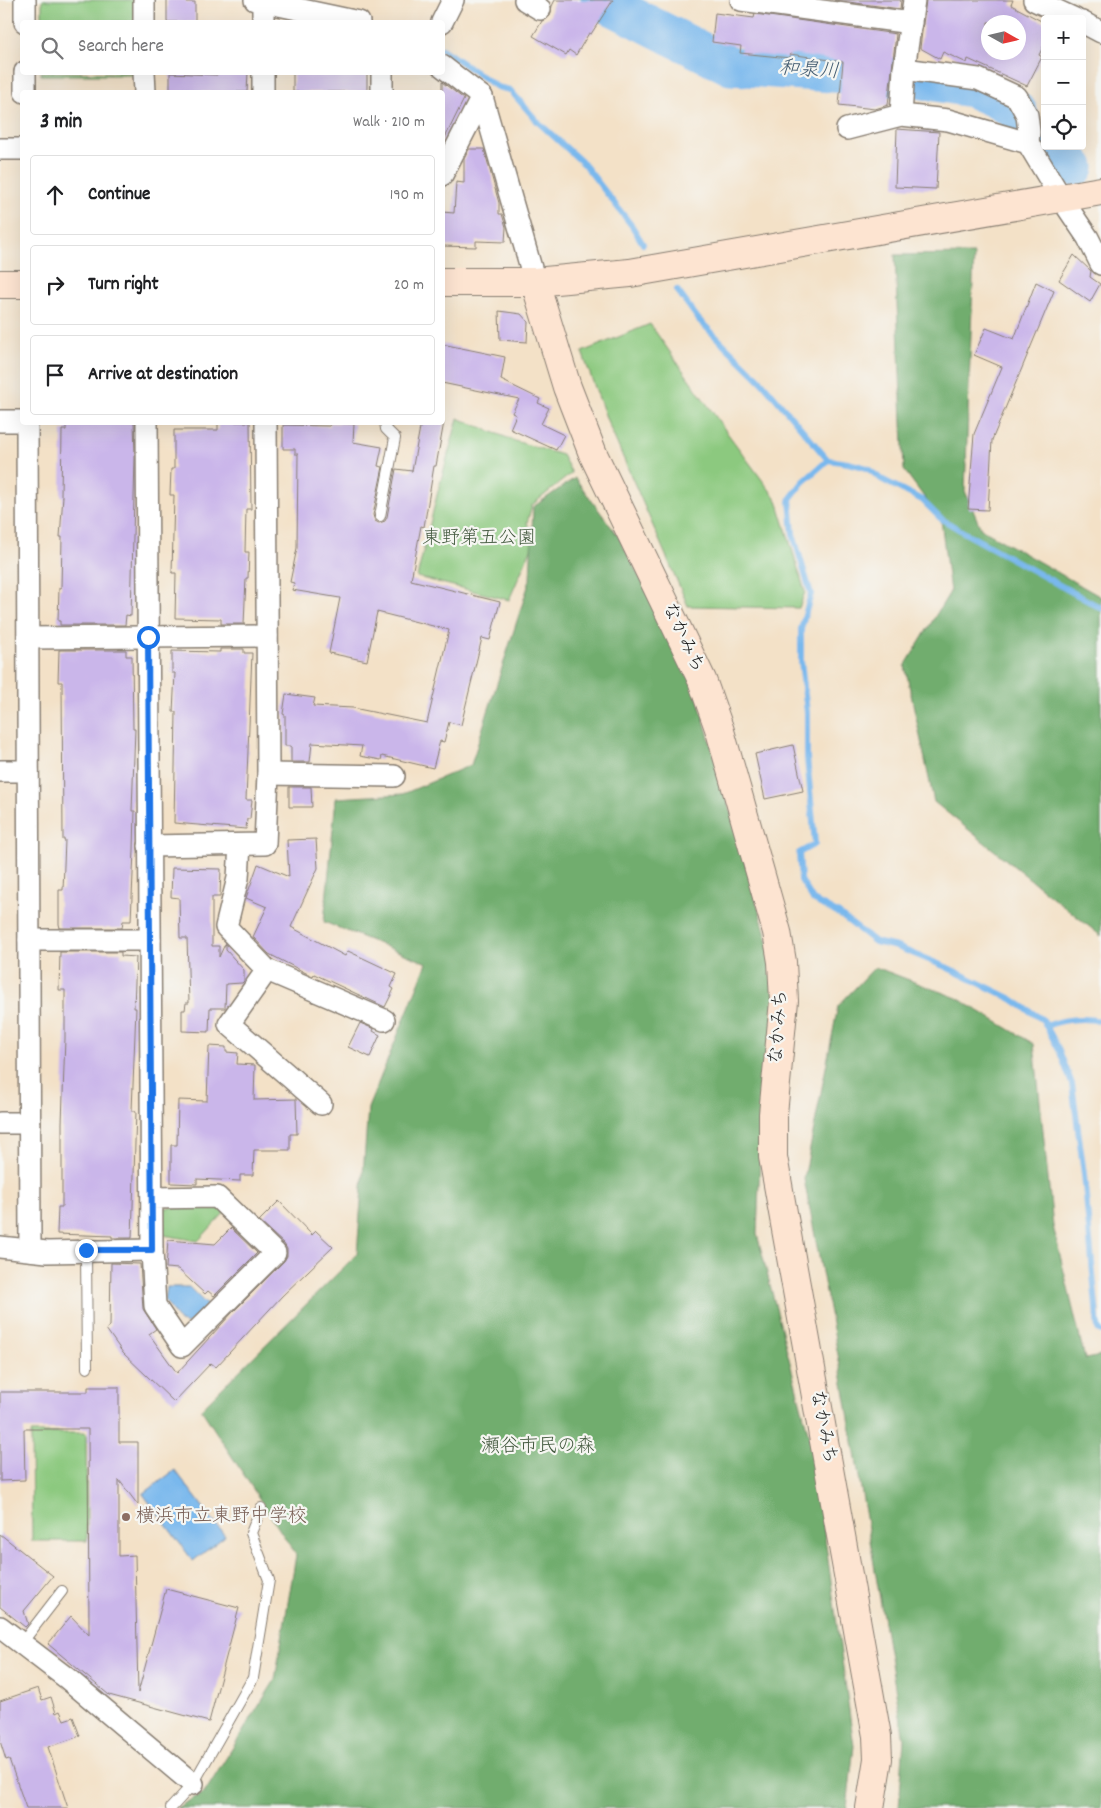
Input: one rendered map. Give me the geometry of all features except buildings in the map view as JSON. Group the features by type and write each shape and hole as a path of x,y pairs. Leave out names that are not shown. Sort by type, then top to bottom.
{"street":[{"path":"25,0 25,20"},
{"path":"144,0 144,20"},
{"path":"443,20 454,0"},
{"path":"740,0 911,22"},
{"path":"901,115 904,75 914,0"},
{"path":"1034,0 1066,15"},
{"path":"260,8 345,20"},
{"path":"1086,24 1101,32"},
{"path":"445,68 482,97 535,282"},
{"path":"25,75 26,90"},
{"path":"144,75 144,90"},
{"path":"263,75 263,90"},
{"path":"382,75 382,90"},
{"path":"904,75 978,79 1017,97 1027,115 1028,143 1088,238 1101,264"},
{"path":"445,169 482,97"},
{"path":"847,129 901,115 948,120 1028,143"},
{"path":"0,149 20,149"},
{"path":"445,282 535,282 630,273 1101,191"},
{"name":"なかみち","path":"535,282 567,387 593,454 702,680 720,731 777,932 782,962 784,1002 773,1114 773,1157 878,1736 878,1758 870,1808"},
{"path":"0,284 20,284"},
{"path":"0,421 20,421"},
{"path":"27,425 30,1250"},
{"path":"147,425 152,1250 155,1306 182,1346 275,1253 217,1197 152,1198"},
{"path":"150,846 265,844 268,774 266,425"},
{"path":"28,638 267,636"},
{"path":"0,771 28,771"},
{"path":"268,774 394,776"},
{"path":"240,845 238,878 226,927 267,970 384,1020"},
{"path":"29,940 150,940"},
{"path":"267,970 229,1024 321,1104"},
{"path":"0,1123 30,1123"},
{"path":"0,1247 30,1250 152,1250"},
{"path":"0,1627 68,1679 193,1784"}],"lane":[{"path":"380,516 395,438 386,429 385,425"},
{"path":"86,1250 87,1368"},
{"path":"171,1808 193,1784 253,1678 269,1580 252,1533 261,1508"},
{"path":"21,1644 62,1591"}],"green space":[{"path":"42,0 139,0 138,20 42,20"},
{"path":"974,254 965,491 981,529 1101,597 1101,936 934,802 905,666 950,592 941,520 904,470 895,255"},
{"path":"650,324 777,500 805,592 799,608 688,606 608,423 582,352"},
{"name":"東野第五公園","path":"458,418 515,441 562,455 572,473 532,505 527,523 535,540 509,600 417,577"},
{"name":"瀬谷市民の森","path":"575,478 618,536 691,675 773,959 777,1028 762,1108 757,1234 813,1452 854,1746 847,1808 176,1808 205,1792 275,1680 296,1555 201,1409 357,1254 368,1108 427,963 324,922 336,798 403,794 471,765 530,580 533,507"},
{"path":"875,967 957,998 1034,1044 1053,1226 1085,1359 1101,1356 1101,1808 899,1808 904,1739 839,1360 804,1179 838,1006"},
{"path":"222,1205 227,1210 198,1241 163,1235 162,1208"},
{"path":"31,1433 86,1433 87,1541 32,1541"}],"water":[{"path":"167,1287 189,1287 207,1305 188,1324 180,1322 165,1301"},
{"path":"175,1470 225,1536 193,1561 143,1494"}],"waterway":[{"name":"和泉川","path":"600,0 731,66 918,79 971,88 996,99 1018,112 1020,121"},
{"path":"445,51 497,87 510,90 538,122 584,164 632,226 643,244"},
{"name":"和泉川","path":"1057,150 1075,167"},
{"path":"677,290 699,320 762,382 828,460 867,468 881,479 922,500 940,518 965,533 1101,608"},
{"path":"828,460 803,482 790,499 793,534 811,594 801,629 801,661 807,712 807,758 815,844 799,853 801,880 813,900 839,914 875,942 897,947 946,967 1012,999 1043,1020 1059,1050 1072,1084 1084,1174 1098,1329 1101,1332"},
{"path":"1046,1026 1073,1019 1101,1021"}],"place":[{"name":"横浜市立東野中学校","path":"126,1517"}],"route":[{"path":"86,1250 152,1250 148,637"}]}
